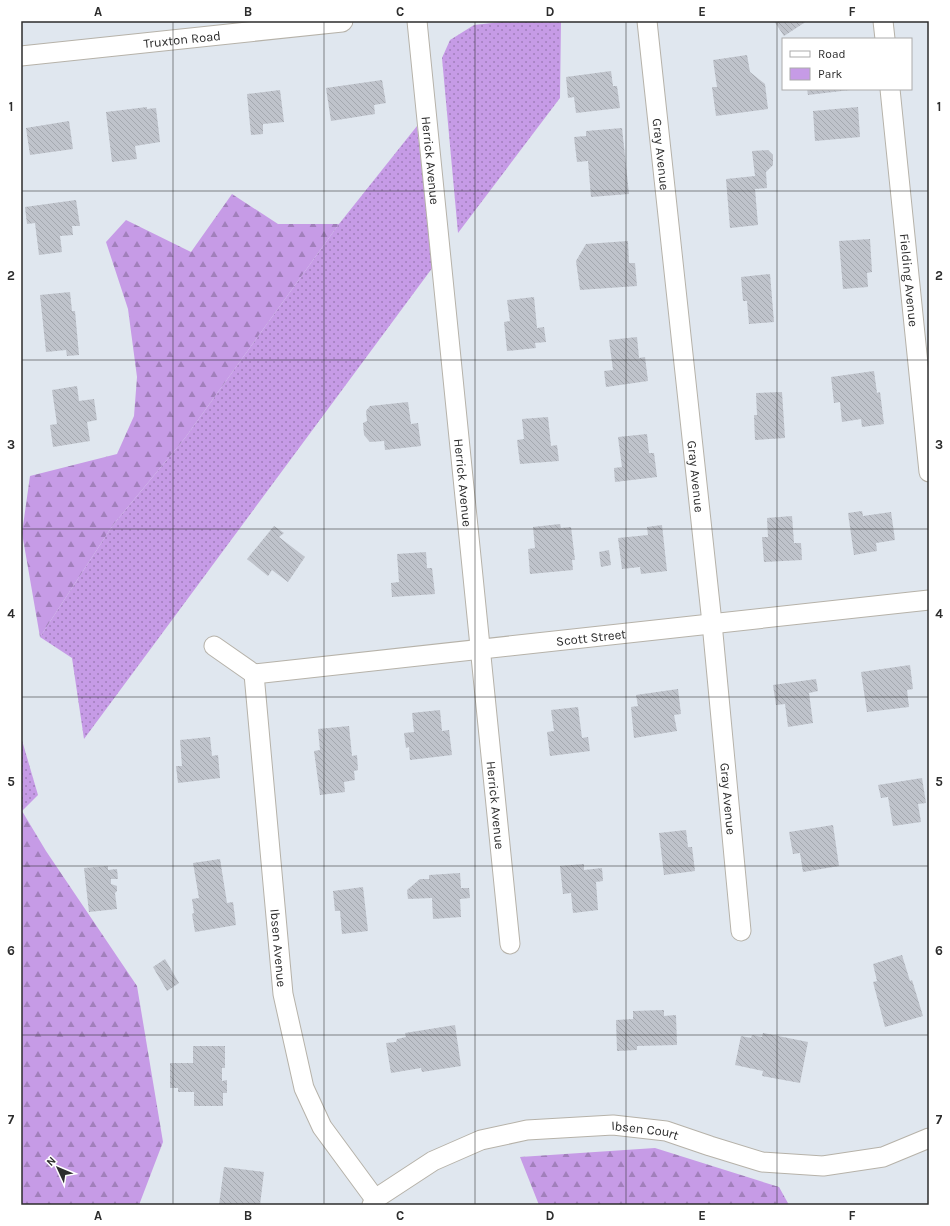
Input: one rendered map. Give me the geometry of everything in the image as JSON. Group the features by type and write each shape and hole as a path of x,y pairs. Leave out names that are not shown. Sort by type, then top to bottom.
{"street":[{"name":"Truxton Road","path":"21,56 346,21"},
{"name":"Herrick Avenue","path":"417,21 510,944"},
{"name":"Gray Avenue","path":"648,21 712,623 741,931"},
{"path":"883,21 885,38"},
{"name":"Fielding Avenue","path":"890,90 924,363 929,472"},
{"name":"Scott Street","path":"254,674 929,600"},
{"path":"214,646 254,674"},
{"name":"Ibsen Avenue","path":"254,674 283,994 304,1088 322,1128 374,1202"},
{"name":"Ibsen Court","path":"374,1202 433,1161 482,1140 527,1130 613,1125 666,1131 762,1162 823,1166 883,1157 929,1138"}],"green space":[{"path":"511,21 561,21 560,98 458,233 442,58 450,40 474,25"},
{"path":"417,126 433,267 84,739 72,658 40,637 113,525 185,438 339,224"},
{"path":"232,194 278,224 339,224 185,438 113,525 40,637 22,533 30,476 117,454 134,416 137,377 128,309 106,242 126,220 191,252"},
{"path":"21,737 38,795 21,812"},
{"path":"22,811 46,851 137,986 163,1142 139,1205 21,1205"},
{"path":"655,1148 779,1187 789,1205 539,1205 520,1157"}],"building":[{"path":"774,21 807,21 784,36"},
{"path":"747,55 750,72 765,84 768,109 716,116 712,87 717,87 713,60"},
{"path":"611,71 613,86 617,86 620,108 576,113 574,97 568,98 566,77"},
{"path":"382,80 386,103 374,105 375,114 331,121 326,88"},
{"path":"280,90 284,122 263,124 263,134 251,135 247,94"},
{"path":"807,90 850,90 808,95"},
{"path":"147,107 147,109 156,108 160,142 135,146 137,159 112,162 106,112"},
{"path":"858,107 860,137 815,141 813,111"},
{"path":"69,121 73,149 30,155 26,128"},
{"path":"622,128 629,194 591,197 588,161 577,162 574,137 586,136 586,131"},
{"path":"768,150 773,155 773,165 766,172 767,188 755,189 758,225 730,228 726,179 755,176 752,151"},
{"path":"76,200 80,226 72,226 73,235 60,236 62,252 39,255 35,223 27,224 25,207"},
{"path":"870,239 872,272 867,273 868,287 843,289 839,241"},
{"path":"628,241 629,263 635,263 637,286 580,290 576,261 586,244"},
{"path":"770,274 774,322 749,324 747,301 743,301 741,277"},
{"path":"70,292 72,311 75,311 79,355 67,356 66,350 46,352 40,295"},
{"path":"534,297 537,328 544,327 546,342 535,343 536,348 507,351 504,322 510,321 507,300"},
{"path":"637,337 639,358 645,357 648,381 606,387 604,371 613,370 609,340"},
{"path":"874,371 877,393 880,392 884,424 862,427 861,419 842,422 840,402 834,403 831,377"},
{"path":"77,386 79,401 94,399 97,420 87,422 90,441 53,447 50,425 57,424 52,390"},
{"path":"782,392 785,438 755,440 754,415 757,415 756,393"},
{"path":"408,402 411,424 418,423 421,446 385,450 384,441 370,442 364,435 363,423 367,421 366,411 370,406"},
{"path":"548,417 551,446 557,445 559,461 520,464 517,440 524,439 522,419"},
{"path":"647,434 649,453 654,453 657,477 615,482 614,468 622,467 618,437"},
{"path":"862,511 863,516 891,512 895,540 876,543 877,551 854,555 848,513"},
{"path":"792,516 794,543 801,543 802,560 764,562 762,537 768,537 767,518"},
{"path":"560,524 561,528 571,527 575,560 572,560 573,570 530,574 528,549 535,548 533,527"},
{"path":"662,525 667,571 641,574 640,567 622,569 618,538 648,535 647,527"},
{"path":"274,526 284,533 279,537 305,557 288,582 272,570 268,576 247,559"},
{"path":"609,550 611,565 601,567 599,552"},
{"path":"426,552 427,568 432,568 435,594 392,597 391,583 399,582 397,554"},
{"path":"910,665 913,689 907,690 909,707 867,712 861,672"},
{"path":"816,679 818,691 809,693 813,723 788,727 785,704 776,705 773,685"},
{"path":"678,689 681,714 674,715 677,731 634,738 631,707 638,706 636,695"},
{"path":"578,707 582,738 588,737 590,751 550,756 547,732 554,731 551,710"},
{"path":"440,710 442,731 449,730 452,755 410,760 409,747 406,748 404,733 414,732 412,713"},
{"path":"349,726 352,756 357,755 358,770 354,771 355,780 344,782 345,792 320,795 314,751 320,750 318,729"},
{"path":"210,737 212,756 218,755 220,778 178,783 176,766 182,766 180,740"},
{"path":"922,778 926,803 918,804 921,822 893,826 888,797 881,798 878,785"},
{"path":"833,825 839,866 803,872 800,853 793,854 789,832"},
{"path":"686,830 688,847 692,847 695,871 664,875 659,833"},
{"path":"220,859 227,903 233,902 236,925 195,932 192,914 194,913 192,899 199,898 193,863"},
{"path":"584,864 584,870 602,868 603,881 596,882 598,910 573,913 571,893 563,894 560,866"},
{"path":"108,866 108,870 117,869 118,879 111,879 111,884 117,886 117,891 115,893 117,909 89,912 84,868"},
{"path":"460,873 461,888 469,888 470,898 460,899 461,917 433,919 432,898 408,899 407,890 420,879 429,879 429,875"},
{"path":"363,887 368,931 342,934 340,911 335,911 333,891"},
{"path":"902,955 910,981 912,980 923,1016 885,1027 873,982 877,981 873,964"},
{"path":"165,959 179,983 167,991 153,967"},
{"path":"664,1010 664,1016 676,1015 677,1045 637,1046 637,1050 617,1051 616,1020 633,1019 633,1011"},
{"path":"455,1025 461,1066 422,1072 421,1068 391,1073 386,1043 396,1042 397,1039 406,1037 405,1033"},
{"path":"763,1033 808,1042 800,1083 762,1076 763,1071 735,1065 741,1036 751,1038 752,1035 762,1037"},
{"path":"193,1046 225,1046 225,1068 222,1068 222,1081 227,1080 227,1093 223,1093 223,1106 194,1106 194,1092 178,1092 178,1088 170,1088 170,1063 193,1063"},
{"path":"224,1167 264,1172 260,1205 219,1205"}]}
